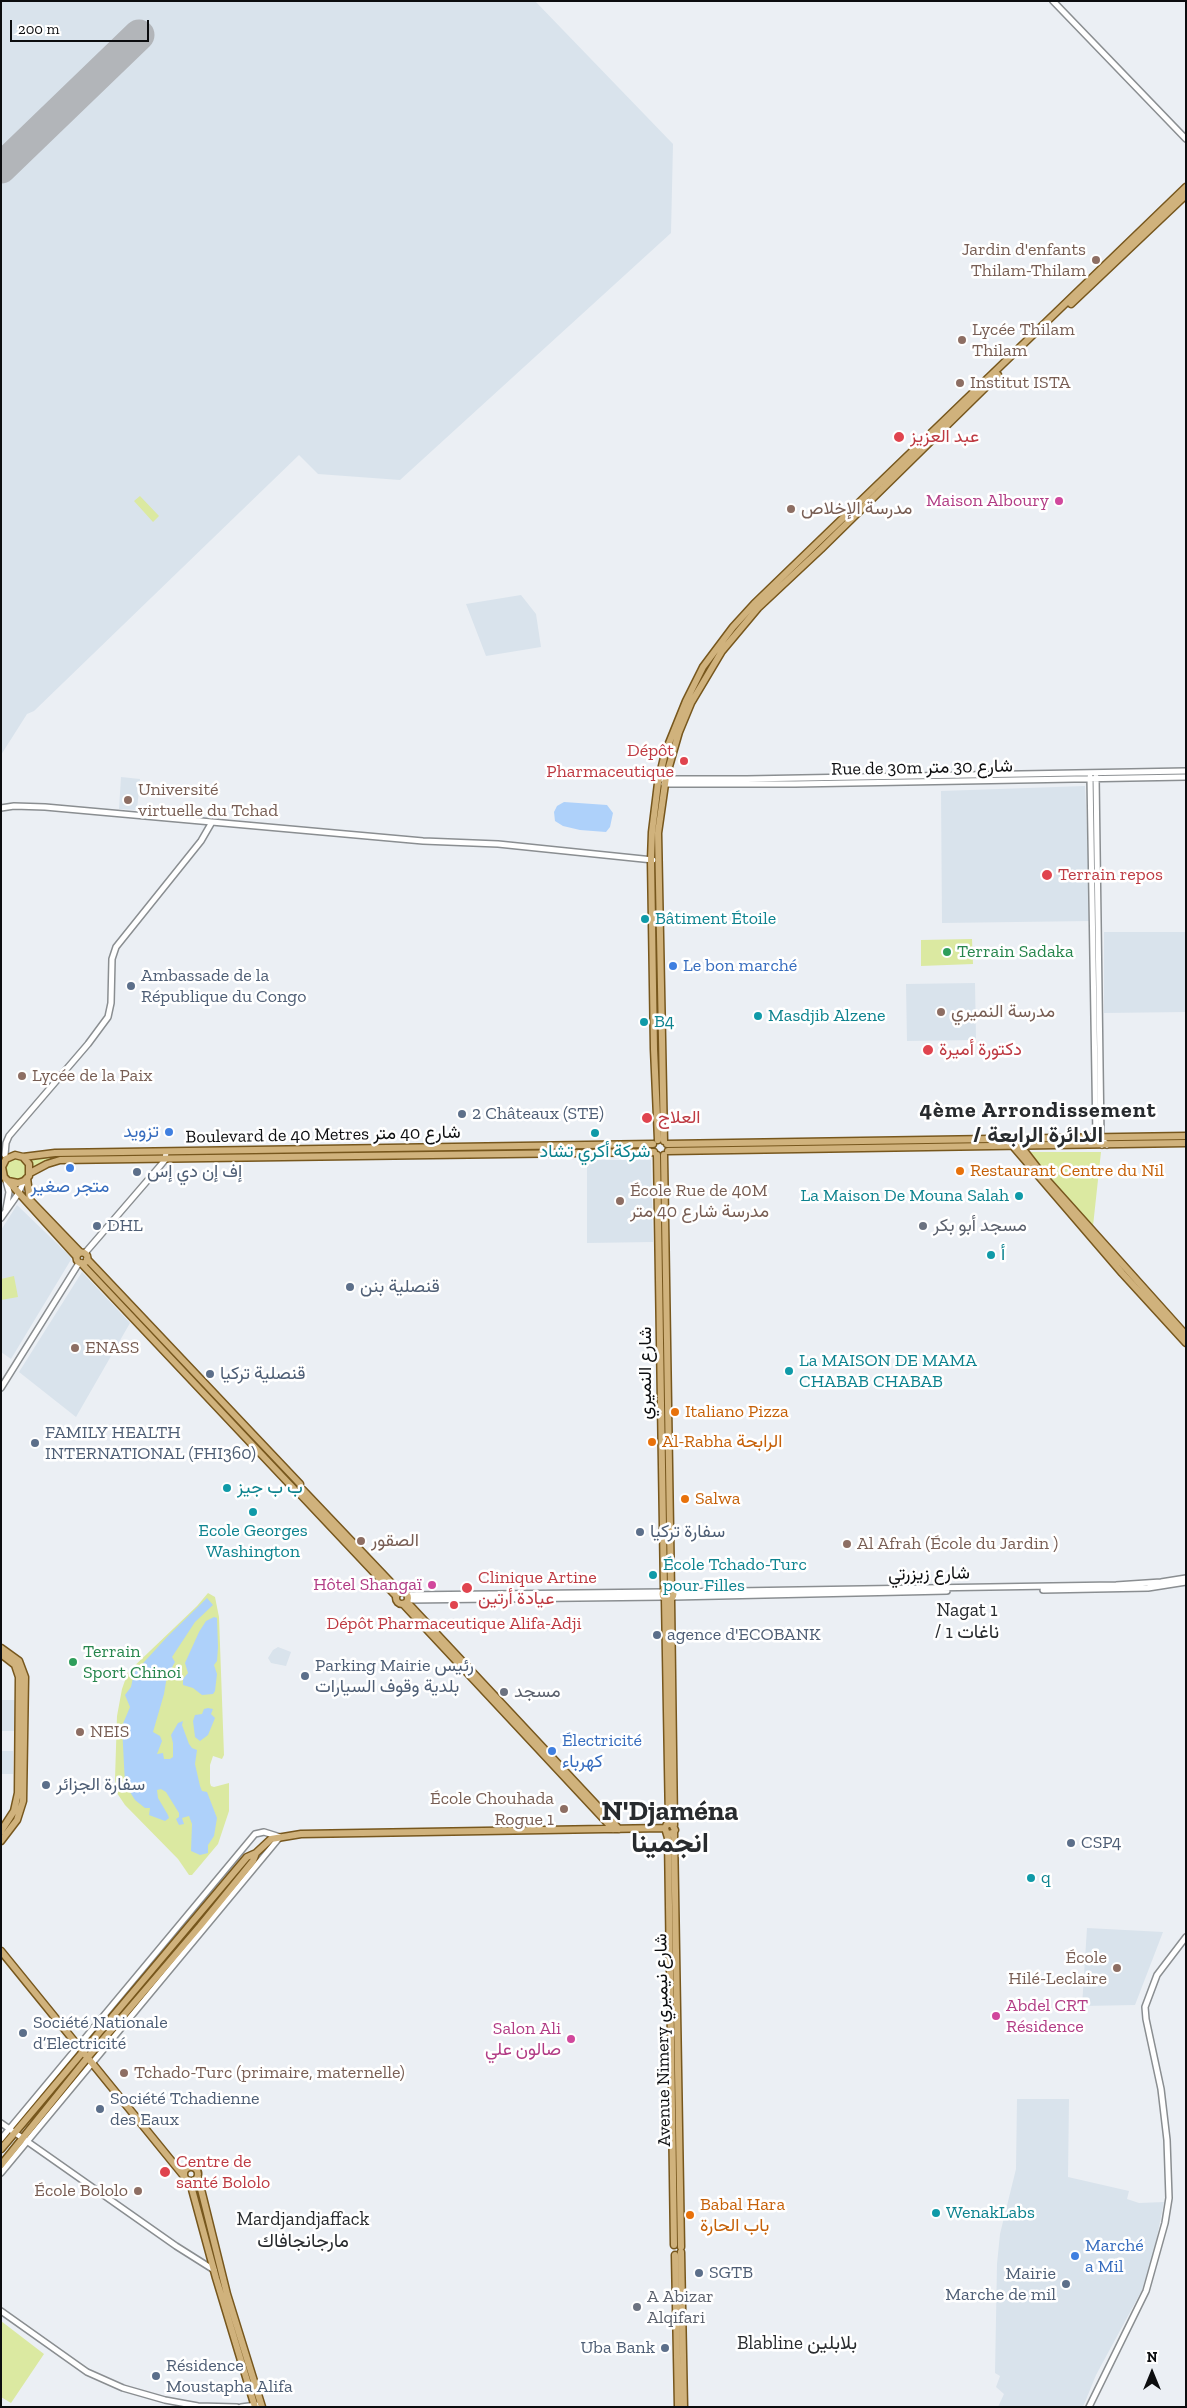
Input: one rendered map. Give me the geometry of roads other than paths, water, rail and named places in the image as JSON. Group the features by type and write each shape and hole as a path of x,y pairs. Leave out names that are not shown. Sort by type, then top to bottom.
{"main road":[{"path":"661,1142 654,860 662,781 674,729 703,667 733,627 754,604 1186,187"},
{"path":"662,781 691,703 708,670 738,631 772,595 821,550 1051,323 1186,195"},
{"path":"1102,1141 1186,1136"},
{"path":"1012,1139 1186,1335"},
{"path":"1012,1139 1012,1147 1186,1343"},
{"name":"Boulevard de 40 Metres شارع 40 متر","path":"27,1177 50,1162 60,1160 165,1156 661,1142 1012,1139 1102,1141"},
{"path":"1102,1141 1186,1143"},
{"name":"Boulevard de 40 Metres شارع 40 متر","path":"23,1157 55,1153 165,1156 655,1154 1012,1147 1102,1141"},
{"name":"شارع النميري","path":"661,1142 666,1153 668,1594"},
{"name":"شارع النميري","path":"661,1142 655,1154 668,1594"},
{"path":"3,1155 23,1157 29,1164 27,1177 30,1200 81,1258"},
{"path":"15,1155 4,1162 5,1177 18,1194 81,1258 398,1594 406,1600 616,1829"},
{"path":"5,1177 14,1183 27,1177"},
{"path":"398,1594 397,1603 406,1600"},
{"name":"Avenue Nimery شارع نيميري","path":"668,1594 670,1828 678,2250 678,2407"},
{"path":"1,1648 19,1661 25,1677 23,1801 16,1820 1,1841"},
{"path":"1,1654 15,1665 20,1677 18,1793 14,1811 1,1831"},
{"path":"1,2149 12,2131 247,1857 256,1853 268,1841 280,1836 670,1828"},
{"path":"1,2164 25,2140 88,2057 200,1926 253,1861 256,1853"},
{"path":"1,1951 175,2163 185,2171"},
{"path":"185,2171 194,2168 198,2172 227,2294 259,2406"},
{"path":"185,2171 185,2180 190,2182 214,2270 259,2406"},
{"path":"190,2182 198,2177"},
{"name":"Avenue Nimery شارع نيميري","path":"678,2250 684,2407"}],"street":[{"path":"1053,1 1186,139"},
{"name":"Rue de 30m شارع 30 متر","path":"662,781 795,784 1093,776 1186,771"},
{"path":"1093,776 1102,1141"},
{"name":"Rue de 30m شارع 30 متر","path":"1093,776 1186,777"},
{"path":"1,808 14,806 45,807 423,841 498,844 654,860"},
{"path":"3,1155 6,1142 10,1136 88,1044 108,1017 111,1003 112,959 116,947 201,841 212,822"},
{"path":"1,1388 81,1258 165,1156"},
{"path":"5,1177 9,1192 6,1210"},
{"path":"1,1218 18,1194 27,1177"},
{"name":"شارع زيزرتي","path":"668,1594 1116,1585 1186,1578"},
{"name":"شارع زيزرتي","path":"668,1594 1091,1590 1148,1588 1186,1582"},
{"path":"406,1600 668,1594"},
{"path":"1,2173 25,2140 93,2064 280,1836 264,1832 255,1834 82,2048"},
{"path":"1089,2407 1146,2290 1165,2223 1169,2198 1167,2140 1161,2089 1145,2007 1157,1975 1186,1936"},
{"path":"1,2123 176,2246 214,2270"},
{"path":"1,2139 12,2131"},
{"path":"1,2311 87,2372 123,2388 165,2400 198,2406 237,2407"},
{"path":"241,2407 259,2406"}],"water":[{"path":"564,802 607,805 613,813 610,827 606,832 580,830 563,826 555,821 554,812 557,806"},
{"path":"207,1598 213,1605 195,1622 172,1657 175,1662 167,1676 153,1732 160,1736 162,1741 157,1754 163,1753 164,1759 170,1759 173,1757 171,1735 178,1723 183,1721 182,1725 189,1744 197,1750 195,1764 200,1786 202,1791 207,1792 217,1818 214,1836 208,1845 208,1853 200,1855 191,1851 192,1824 189,1816 182,1818 184,1824 179,1825 176,1819 179,1817 179,1813 166,1792 161,1789 157,1790 158,1798 169,1818 165,1821 149,1815 150,1808 145,1808 135,1800 125,1784 122,1726 130,1707 125,1695 131,1687 134,1673"},
{"path":"214,1617 217,1618 218,1647 217,1661 214,1665 217,1674 215,1691 213,1694 202,1695 193,1688 183,1685 183,1679 188,1673 185,1663 199,1632 206,1621"},
{"path":"204,1709 213,1709 211,1714 215,1718 208,1735 200,1741 195,1737 193,1721 195,1715 202,1714"}],"place":[{"name":"Jardin d'enfants Thilam-Thilam","path":"1096,260"},
{"name":"Lycée Thilam Thilam","path":"962,340"},
{"name":"Institut ISTA","path":"960,383"},
{"name":"عبد العزيز","path":"899,437"},
{"name":"Maison Alboury","path":"1059,501"},
{"name":"مدرسة الإخلاص","path":"791,509"},
{"name":"Dépôt Pharmaceutique","path":"684,761"},
{"name":"Université virtuelle du Tchad","path":"128,800"},
{"name":"Terrain repos","path":"1047,875"},
{"name":"Bâtiment Étoile","path":"645,919"},
{"name":"Terrain Sadaka","path":"947,952"},
{"name":"Le bon marché","path":"673,966"},
{"name":"Ambassade de la République du Congo","path":"131,986"},
{"name":"مدرسة النميري","path":"941,1012"},
{"name":"Masdjib Alzene","path":"758,1016"},
{"name":"B4","path":"644,1022"},
{"name":"دكتورة أميرة","path":"928,1050"},
{"name":"Lycée de la Paix","path":"22,1076"},
{"name":"2 Châteaux (STE)","path":"462,1114"},
{"name":"العلاج","path":"647,1118"},
{"name":"تزويد","path":"169,1132"},
{"name":"شركة أكري تشاد","path":"595,1133"},
{"name":"متجر صغير","path":"70,1168"},
{"name":"Restaurant Centre du Nil","path":"960,1171"},
{"name":"إف إن دي إس","path":"137,1172"},
{"name":"La Maison De Mouna Salah","path":"1019,1196"},
{"name":"École Rue de 40M مدرسة شارع 40 متر","path":"620,1201"},
{"name":"DHL","path":"97,1226"},
{"name":"مسجد أبو بكر","path":"923,1226"},
{"name":"أ","path":"991,1255"},
{"name":"قنصلية بنن","path":"350,1287"},
{"name":"ENASS","path":"75,1348"},
{"name":"La MAISON DE MAMA CHABAB CHABAB","path":"789,1371"},
{"name":"قنصلية تركيا","path":"210,1374"},
{"name":"Italiano Pizza","path":"675,1412"},
{"name":"Al-Rabha الرابحة","path":"652,1442"},
{"name":"FAMILY HEALTH INTERNATIONAL (FHI360)","path":"35,1443"},
{"name":"ب ب جيز","path":"227,1488"},
{"name":"Salwa","path":"685,1499"},
{"name":"Ecole Georges Washington","path":"253,1512"},
{"name":"سفارة تركيا","path":"640,1532"},
{"name":"الصقور","path":"361,1541"},
{"name":"Al Afrah (École du Jardin )","path":"847,1544"},
{"name":"École Tchado-Turc pour Filles","path":"653,1575"},
{"name":"Hôtel Shangaï","path":"432,1585"},
{"name":"Clinique Artine عيادة أرتين","path":"467,1588"},
{"name":"Dépôt Pharmaceutique Alifa-Adji","path":"454,1605"},
{"name":"agence d'ECOBANK","path":"657,1635"},
{"name":"Terrain Sport Chinoi","path":"73,1662"},
{"name":"Parking Mairie رئيس بلدية وقوف السيارات","path":"305,1676"},
{"name":"مسجد","path":"504,1692"},
{"name":"NEIS","path":"80,1732"},
{"name":"Électricité كهرباء","path":"552,1751"},
{"name":"سفارة الجزائر","path":"46,1785"},
{"name":"École Chouhada Rogue 1","path":"564,1809"},
{"name":"CSP4","path":"1071,1843"},
{"name":"q","path":"1031,1878"},
{"name":"École Hilé-Leclaire","path":"1117,1968"},
{"name":"Abdel CRT Résidence","path":"996,2016"},
{"name":"Société Nationale d’Electricité","path":"23,2033"},
{"name":"Salon Ali صالون علي","path":"571,2039"},
{"name":"Tchado-Turc (primaire, maternelle)","path":"124,2073"},
{"name":"Société Tchadienne des Eaux","path":"100,2109"},
{"name":"Centre de santé Bololo","path":"165,2172"},
{"name":"École Bololo","path":"138,2191"},
{"name":"WenakLabs","path":"936,2213"},
{"name":"Babal Hara باب الحارة","path":"690,2215"},
{"name":"Marché a Mil","path":"1075,2256"},
{"name":"SGTB","path":"699,2273"},
{"name":"Mairie Marche de mil","path":"1066,2284"},
{"name":"A Abizar Alqifari","path":"637,2307"},
{"name":"Uba Bank","path":"665,2348"},
{"name":"Résidence Moustapha Alifa","path":"156,2376"}],"district":[{"name":"4ème Arrondissement / الدائرة الرابعة","path":"1038,1124"},
{"name":"Nagat 1 / ناغات 1","path":"967,1622"},
{"name":"N'Djaména انجمينا","path":"670,1828"},
{"name":"Mardjandjaffack مارجانجافاك","path":"303,2231"},
{"name":"Blabline بلابلين","path":"797,2344"}]}
